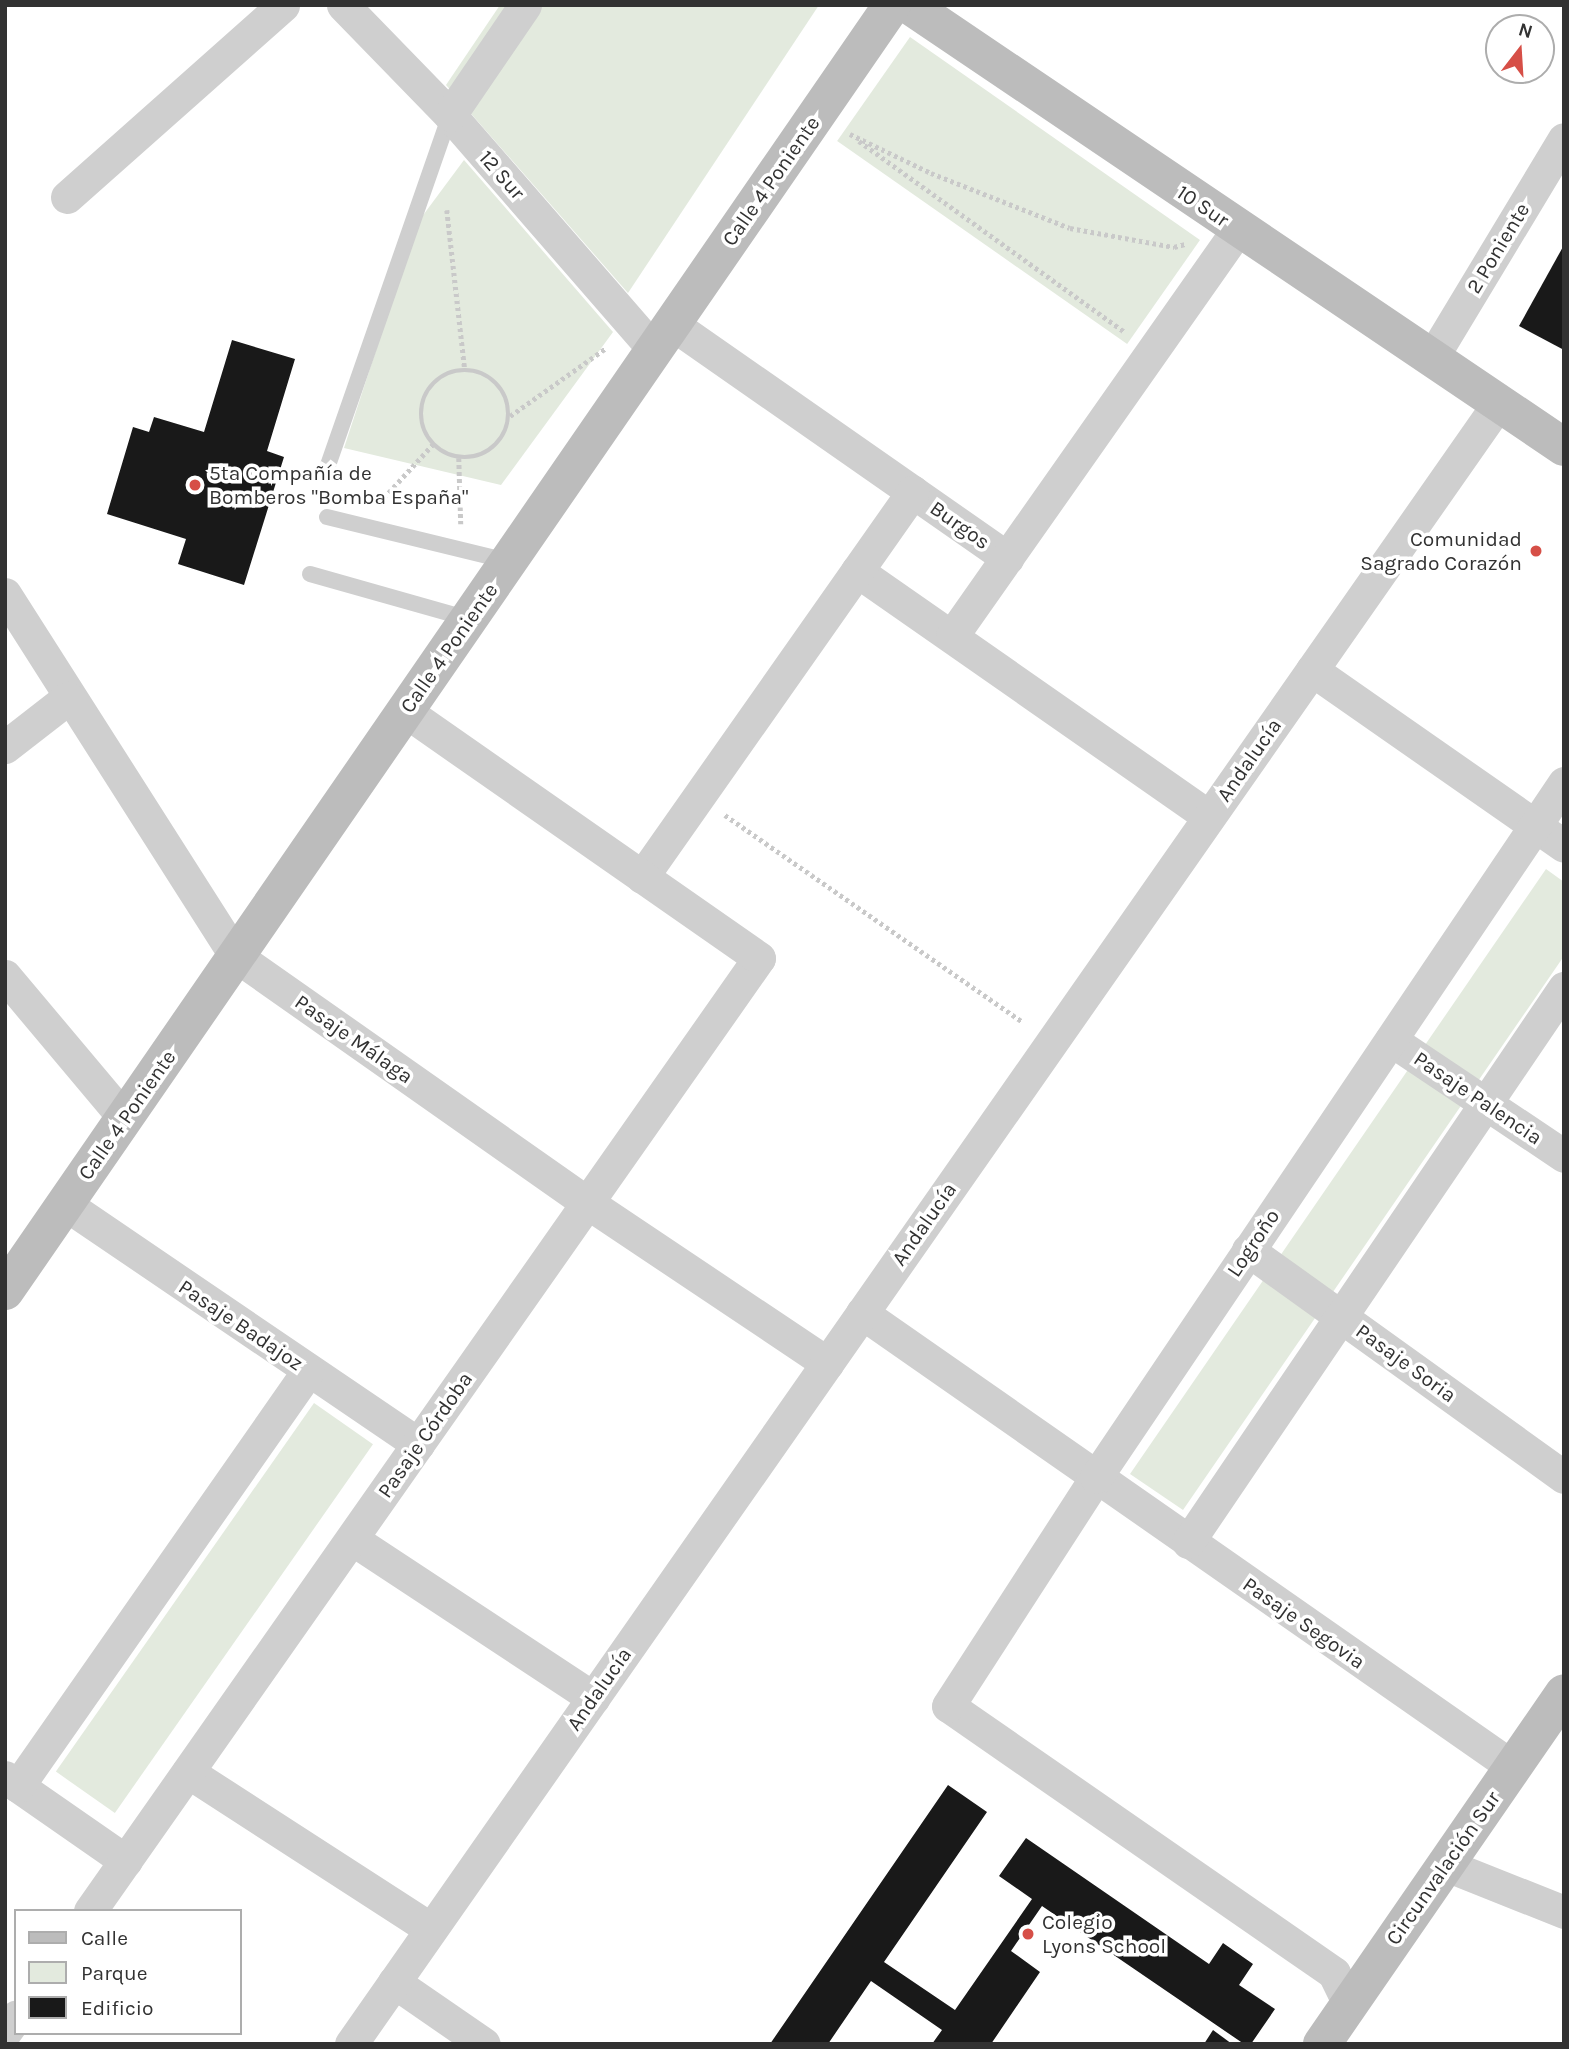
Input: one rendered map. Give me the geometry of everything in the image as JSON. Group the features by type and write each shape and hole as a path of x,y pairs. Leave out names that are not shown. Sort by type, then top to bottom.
{"street":[{"path":"67,197 283,5"},
{"name":"12 Sur","path":"343,5 445,130 654,334 913,492"},
{"path":"445,130 525,5"},
{"name":"Calle 4 Poniente","path":"5,1290 509,561 654,334 892,5"},
{"name":"10 Sur","path":"909,5 1238,229 1433,356 1498,404 1564,447"},
{"name":"2 Poniente","path":"1433,356 1564,139"},
{"path":"951,636 1238,229"},
{"name":"Andalucía","path":"351,2044 1498,404"},
{"path":"405,711 642,877 913,492"},
{"name":"Burgos","path":"913,492 1007,558"},
{"path":"857,571 1209,817"},
{"name":"Pasaje Málaga","path":"5,594 68,698 236,957 588,1203 827,1363"},
{"path":"1312,670 1564,846"},
{"path":"5,747 68,698"},
{"name":"Logroño","path":"1349,2004 1334,1973 948,1706 1096,1477 1564,783"},
{"name":"Pasaje Córdoba","path":"91,1909 759,958 642,877"},
{"path":"5,976 124,1118"},
{"path":"1188,1542 1564,988"},
{"name":"Pasaje Palencia","path":"1391,1040 1564,1156"},
{"name":"Pasaje Badajoz","path":"65,1204 418,1444"},
{"name":"Pasaje Soria","path":"1248,1250 1564,1477"},
{"name":"Pasaje Segovia","path":"862,1313 1513,1768"},
{"path":"125,1861 12,1782 308,1371"},
{"path":"352,1539 593,1698"},
{"name":"Circunvalación Sur","path":"1322,2044 1564,1693"},
{"path":"188,1772 431,1929"},
{"path":"1446,1865 1564,1912"},
{"path":"394,1982 484,2044"}],"lane":[{"path":"326,471 445,130"},
{"path":"327,517 462,547 509,561"},
{"path":"310,574 469,619"}],"path":[{"path":"445,130 465,370"},
{"path":"1152,352 850,134 931,173 1070,228 1174,247 1238,229"},
{"path":"510,416 654,334"},
{"path":"465,370 492,378 502,389 510,416 504,436 488,452 460,458 433,444 421,418 425,396 438,379 465,370"},
{"path":"360,523 433,444"},
{"path":"460,458 462,547"},
{"path":"699,797 1052,1042"}],"green space":[{"path":"500,5 819,5 628,293 446,85"},
{"path":"910,37 1200,240 1127,344 837,141"},
{"path":"464,160 613,332 501,485 344,448 418,222"},
{"path":"1546,869 1564,882 1564,956 1183,1510 1130,1474"},
{"path":"314,1403 373,1444 115,1813 56,1772"}],"building":[{"path":"1564,245 1564,350 1519,326"},
{"name":"5ta Compañía de Bomberos \"Bomba España\"","path":"232,340 295,359 267,451 284,457 244,585 178,564 186,539 107,514 133,427 149,432 154,417 204,432"},
{"path":"948,1785 987,1812 884,1962 955,2010 1032,1899 999,1876 1026,1838 1209,1964 1223,1943 1253,1964 1239,1985 1275,2009 1251,2044 1244,2044 1042,1906 1011,1951 1040,1972 991,2044 932,2044 942,2030 871,1981 828,2044 770,2044"},
{"path":"1213,2030 1232,2044 1204,2044"}],"place":[{"name":"5ta Compañía de Bomberos \"Bomba España\"","path":"195,485"},
{"name":"Comunidad Sagrado Corazón","path":"1536,551"},
{"name":"Colegio Lyons School","path":"1028,1934"}]}
